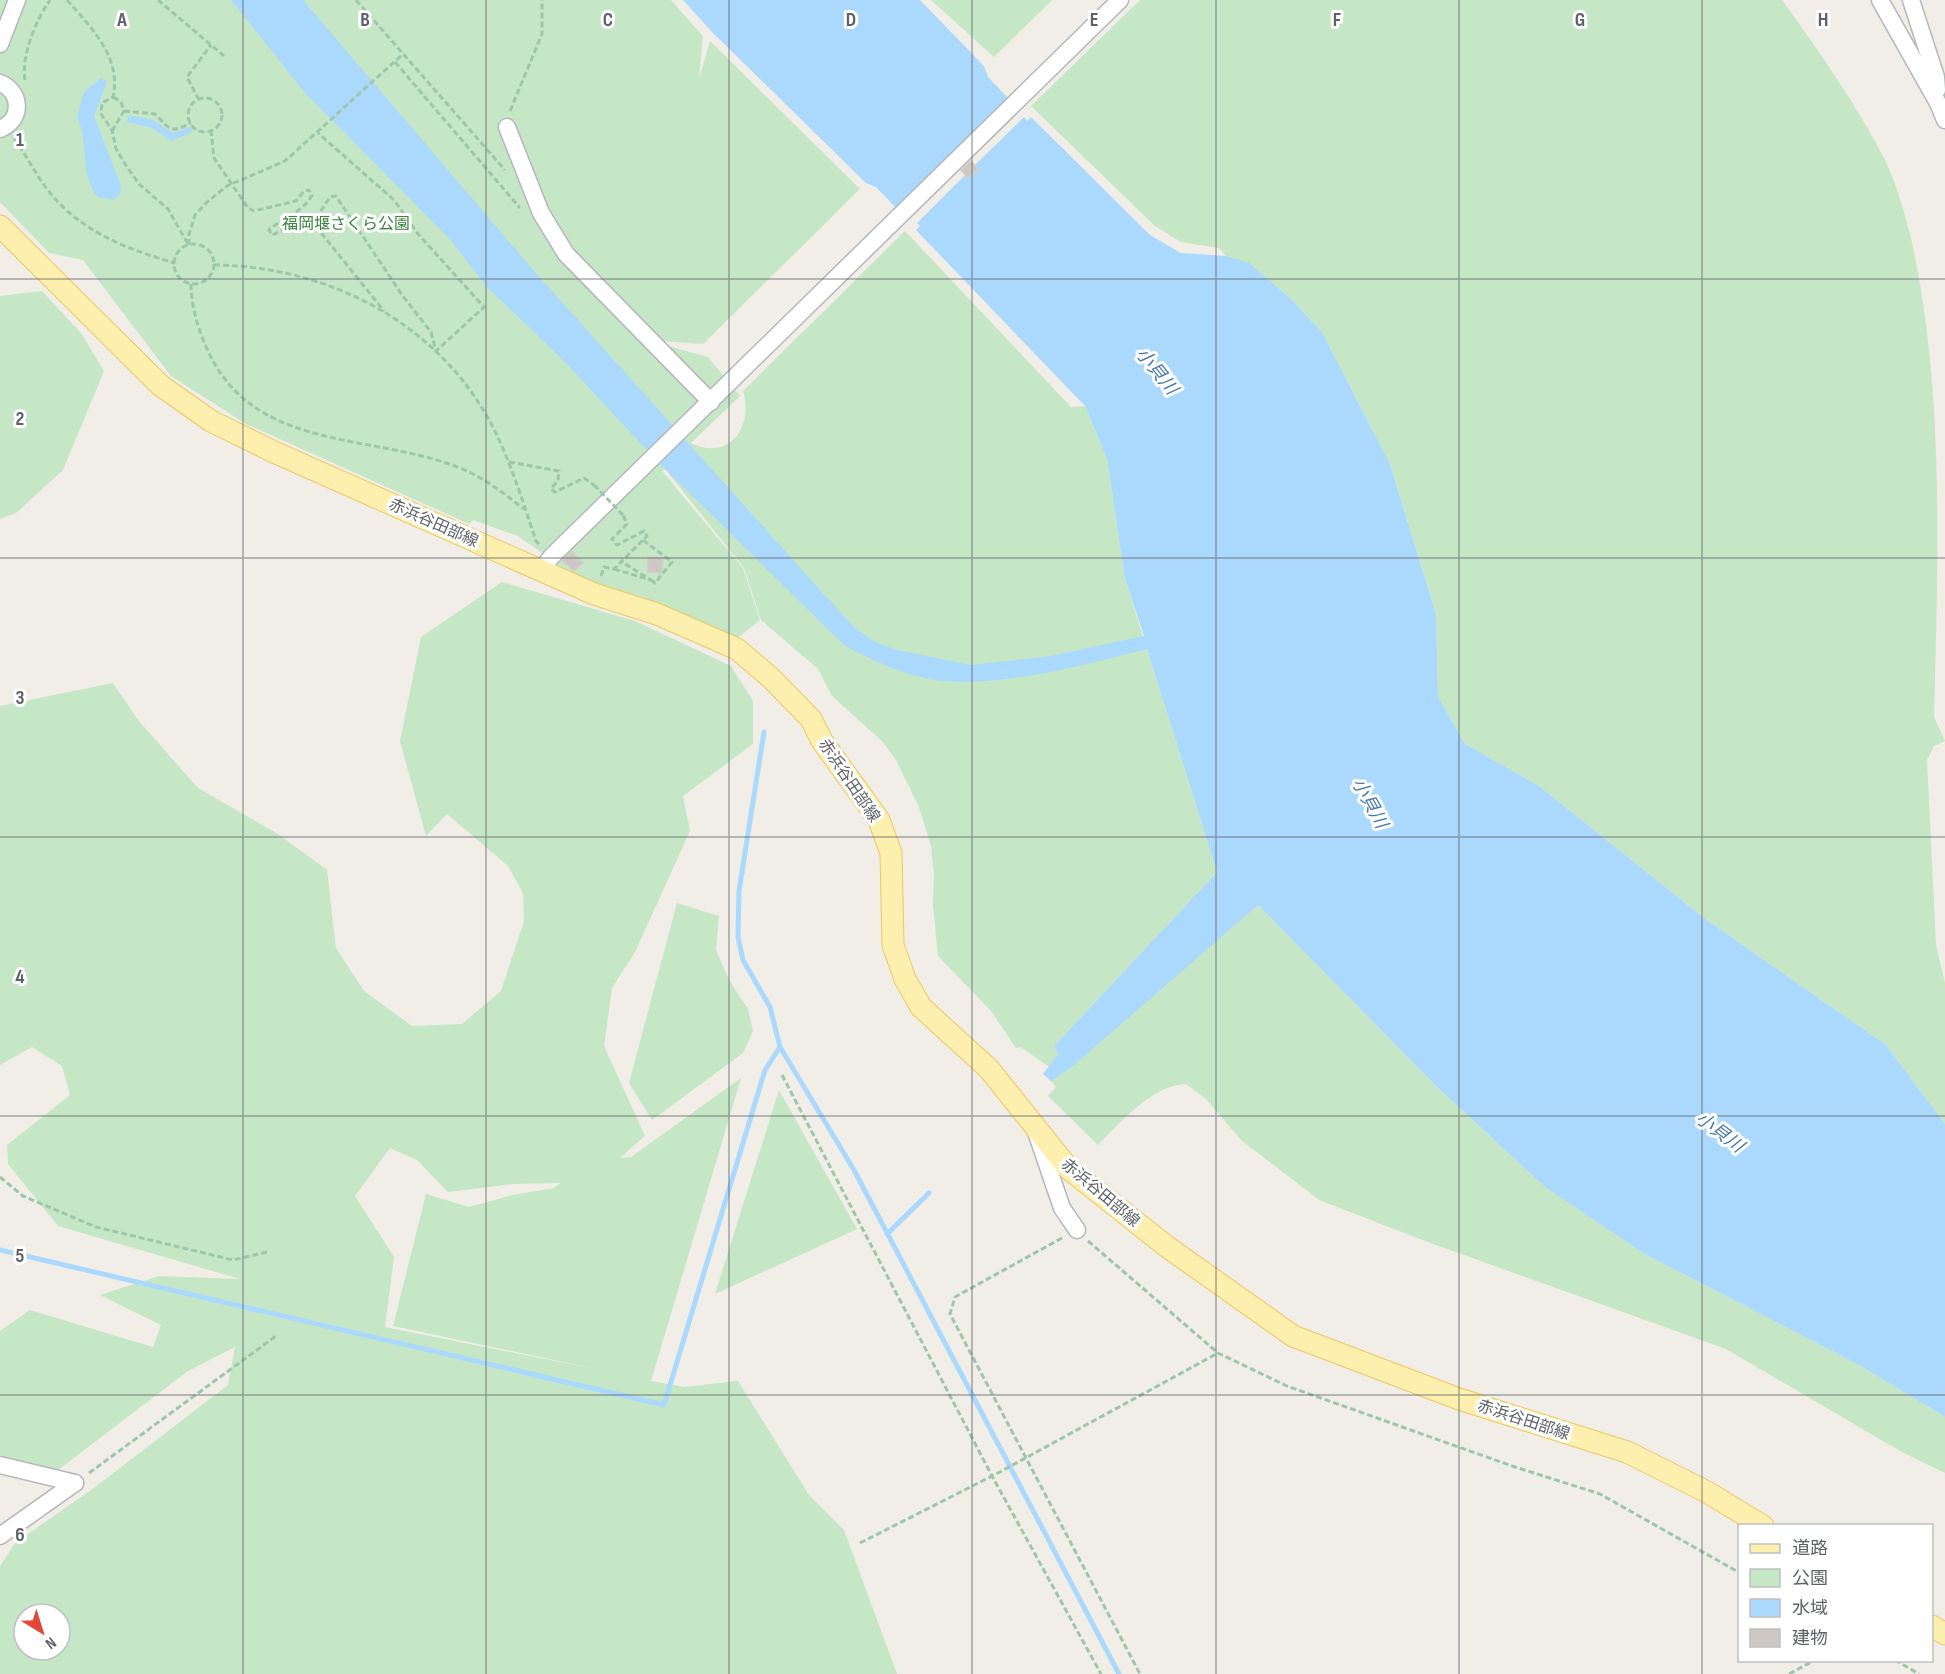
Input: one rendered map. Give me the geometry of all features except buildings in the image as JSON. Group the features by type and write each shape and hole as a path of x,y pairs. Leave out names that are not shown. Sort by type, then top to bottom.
{"main road":[{"name":"赤浜谷田部線","path":"4,241 160,385 211,421 242,438 546,563 594,594 657,614 737,649 811,719 822,741 866,800 883,831 891,853 893,945 905,980 921,1007 989,1069 1035,1130 1069,1168 1166,1246 1293,1336 1459,1399 1627,1452 1707,1492 1760,1524"}],"street":[{"path":"0,44 17,0"},
{"path":"546,563 1120,0"},
{"path":"1880,0 1938,103 1945,120"},
{"path":"1911,0 1936,77 1938,103"},
{"path":"0,83 13,91 17,106 16,114 7,132"},
{"path":"507,128 541,213 566,254 706,407"},
{"path":"1035,1130 1062,1208 1077,1230"},
{"path":"0,1465 75,1483"},
{"path":"0,1536 75,1483"}],"path":[{"path":"27,83 24,77 29,45 42,11 50,0"},
{"path":"67,0 92,29 108,54 116,86 113,97 102,103 101,114 112,130 116,149 133,175 168,209 189,245"},
{"path":"158,0 224,56"},
{"path":"356,0 511,178"},
{"path":"507,128 513,101 542,34 542,0"},
{"path":"199,100 187,77 211,45"},
{"path":"189,245 189,234 195,215 232,184 285,161 403,54"},
{"path":"395,62 523,211"},
{"path":"113,97 121,102 124,111"},
{"path":"209,98 215,101 222,112 219,124 211,130 202,132 191,123 189,112 191,106 199,100 209,98"},
{"path":"124,111 155,114 170,129 177,130 191,123"},
{"path":"112,130 124,111"},
{"path":"211,130 214,158 248,208 254,211 296,201 304,190 309,190 312,195 308,204 269,230 272,235 318,215 330,197 336,196 370,248 431,332 436,351"},
{"path":"7,132 21,133"},
{"path":"7,132 51,195 87,226 118,245 175,262"},
{"path":"318,133 394,200 455,279 484,308 436,351"},
{"path":"310,219 386,313"},
{"path":"189,245 202,246 208,250 214,265 207,279 191,284 176,274 175,262 178,252 189,245"},
{"path":"214,265 244,265 289,272 330,284 360,297 386,313 436,351 454,370 487,416 508,462 546,563"},
{"path":"191,284 191,298 201,335 213,362 234,392 264,416 329,436 454,466 486,480 526,510"},
{"path":"508,462 559,471 558,480 551,489 555,492 584,478 594,485 623,515 627,524 612,539 617,545 644,531 647,536 614,570"},
{"path":"622,561 655,583 672,562 643,540"},
{"path":"594,594 604,567 651,580"},
{"path":"782,1076 992,1476 1101,1674"},
{"path":"0,1177 23,1196 96,1227 233,1260 267,1252"},
{"path":"1140,1674 950,1314 955,1297 1077,1230 1102,1256 1218,1353 1287,1386 1512,1466 1600,1494 1738,1572"},
{"path":"75,1483 276,1335"},
{"path":"860,1543 1021,1461 1218,1353"},
{"path":"1790,1674 1811,1662"},
{"path":"1898,1662 1919,1674"}],"green space":[{"name":"福岡堰さくら公園","path":"0,0 671,0 703,36 699,79 710,41 860,189 703,344 660,341 661,344 708,357 740,396 691,443 705,448 717,448 735,438 745,417 743,391 905,231 1071,407 1085,406 1107,459 1125,579 1217,872 1054,1046 1059,1054 1049,1067 1021,1047 1016,1048 991,1011 938,956 933,906 934,875 931,846 919,807 896,760 883,742 832,696 818,669 761,620 744,568 665,469 662,471 743,568 760,620 734,641 567,571 518,536 473,520 469,524 246,424 171,376 83,260 49,253 0,202"},
{"path":"931,0 1052,0 994,57"},
{"path":"1140,0 1782,0 1796,19 1874,139 1897,189 1911,238 1930,355 1937,476 1934,717 1945,741 1934,746 1927,760 1936,945 1945,983 1945,1124 1886,1045 1704,918 1539,786 1465,744 1438,696 1436,614 1390,464 1322,332 1291,299 1249,264 1226,256 1219,248 1181,242 1155,226 1031,106"},
{"path":"42,291 81,333 104,371 63,470 16,513 0,519 0,296"},
{"path":"502,582 635,621 731,666 753,701 753,744 683,796 690,831 635,952 612,988 604,1046 645,1136 620,1158 631,1157 741,1078 651,1381 684,1387 738,1381 809,1495 844,1530 897,1674 0,1674 0,1566 15,1543 94,1488 228,1385 235,1347 188,1371 58,1470 0,1455 0,1331 30,1310 153,1347 161,1325 100,1295 159,1276 240,1279 58,1226 8,1164 7,1145 70,1095 62,1066 32,1047 0,1065 0,706 113,683 138,720 198,788 278,834 327,870 336,948 364,991 412,1026 462,1024 501,991 524,921 523,893 508,866 447,814 426,836 400,741 421,637","holes":["390,1148 417,1160 448,1192 514,1184 561,1183 554,1188 513,1195 469,1207 426,1194 393,1326 601,1370 385,1327 394,1257 355,1196"]},
{"path":"677,903 719,916 716,950 729,980 748,1009 753,1031 743,1053 652,1120 629,1083"},
{"path":"1258,905 1437,1087 1545,1187 1643,1253 1859,1365 1945,1417 1945,1473 1900,1451 1726,1349 1425,1241 1319,1200 1241,1140 1206,1099 1186,1084 1173,1086 1149,1098 1098,1145 1048,1096 1056,1087 1051,1081"},
{"path":"779,1090 857,1229 715,1294"}],"water":[{"name":"小貝川","path":"231,0 303,0 535,272 821,591 856,629 877,643 897,650 971,665 1051,656 1144,636 1125,579 1107,459 1085,406 916,230 920,226 917,223 965,175 969,178 978,169 975,165 1024,117 1027,121 1031,117 1150,235 1181,253 1226,256 1249,263 1291,299 1322,332 1390,464 1436,614 1438,696 1465,744 1539,786 1704,918 1886,1045 1945,1124 1945,1417 1859,1365 1643,1253 1545,1187 1437,1087 1258,905 1073,1066 1051,1081 1043,1074 1058,1054 1054,1046 1217,872 1147,649 1034,675 975,682 921,677 882,664 845,646 662,466 563,360 487,287 448,237 306,94"},
{"path":"683,0 920,0 984,66 988,77 1010,100 898,210 876,187 866,183 712,32"},
{"path":"101,78 107,82 94,116 120,183 121,192 114,200 98,197 92,188 86,169 83,138 77,117 84,92"},
{"path":"128,115 153,120 173,133 190,127 193,132 171,141 152,128 127,122"}],"waterway":[{"path":"764,732 739,891 738,937 743,960 770,1007 780,1047 854,1170 1119,1674"},
{"path":"0,1250 664,1405 765,1070 780,1047"},
{"path":"887,1234 929,1193"}]}
